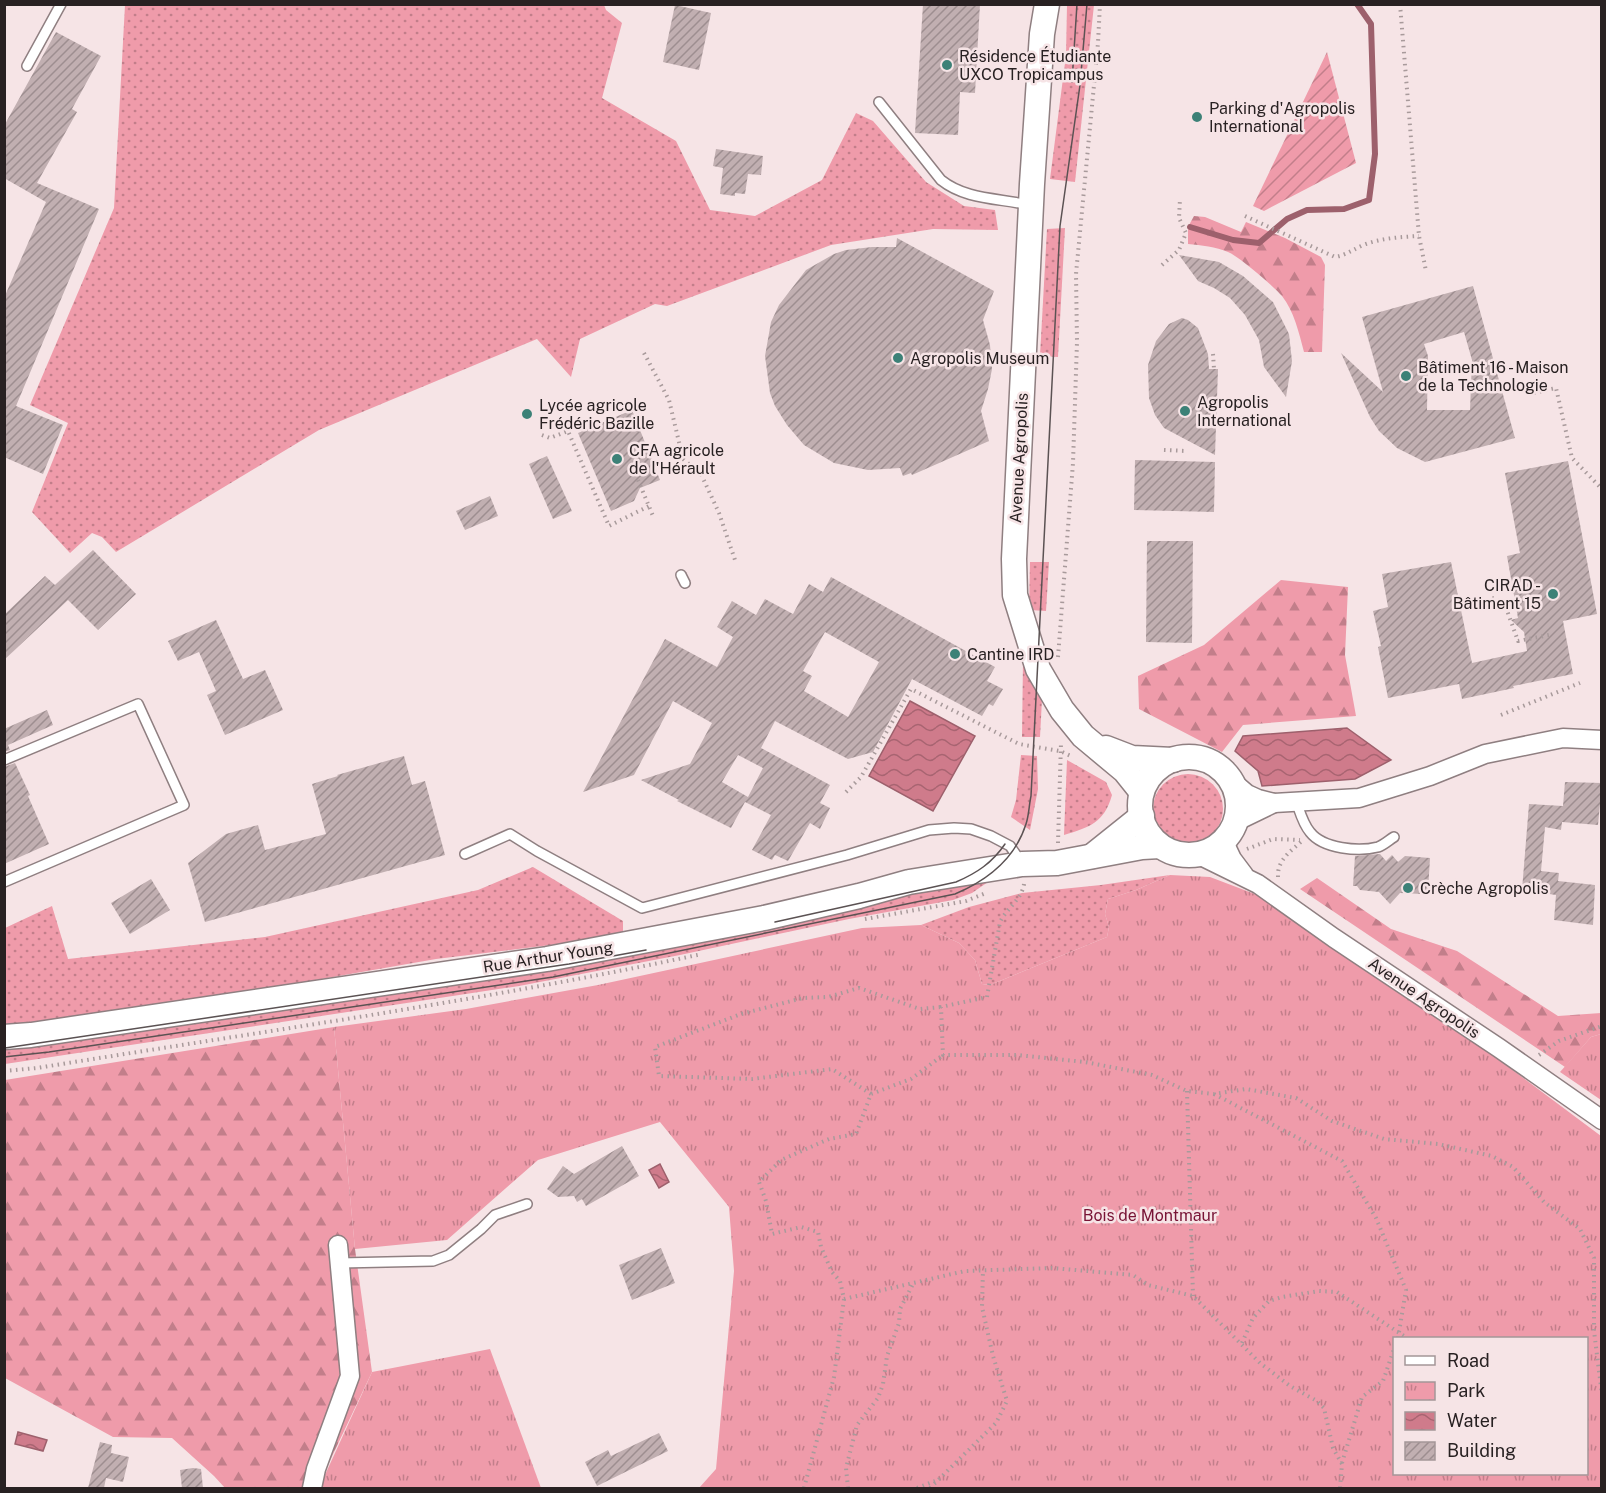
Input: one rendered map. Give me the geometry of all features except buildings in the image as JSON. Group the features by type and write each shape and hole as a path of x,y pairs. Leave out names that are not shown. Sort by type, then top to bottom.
{"street":[{"name":"Avenue Agropolis","path":"1047,4 1042,34 1031,206 1014,559 1015,595 1038,669 1062,710 1083,736 1088,754 1125,771 1141,791"},
{"path":"1233,782 1239,804 1233,843 1199,855 1179,854 1160,846 1150,837 1139,804 1141,791 1152,774 1173,760 1196,758 1207,760 1217,766 1247,794 1258,800 1274,803 1359,798 1420,780 1485,754 1563,738 1602,740"},
{"name":"Avenue Agropolis","path":"1088,754 1173,760"},
{"path":"1237,821 1274,803"},
{"name":"Rue Arthur Young","path":"1089,858 1142,816"},
{"name":"Avenue Agropolis","path":"1233,843 1232,859 1245,877"},
{"name":"Rue Arthur Young","path":"4,1037 31,1035 547,958 764,918 909,882 1022,871 1142,847 1160,846"},
{"name":"Avenue Agropolis","path":"1199,855 1245,877 1602,1120"},
{"path":"312,1488 316,1468 350,1376 339,1254"}],"lane":[{"path":"27,66 61,4"},
{"path":"879,102 941,180 950,187 979,198 1008,200 1031,206"},
{"path":"4,760 138,704 184,805 4,882"},
{"path":"1296,801 1306,836 1332,846 1354,848 1379,846 1394,837"},
{"path":"465,854 510,834 642,908 847,855 929,830 971,829 991,836 1010,846 1022,871"},
{"path":"339,1254 433,1261 449,1255 482,1229 495,1215 527,1204"}],"path":[{"path":"1058,659 1073,463 1077,342 1076,274 1100,4"},
{"path":"1400,4 1419,236 1426,271"},
{"path":"1162,264 1179,250 1186,233 1179,218 1180,199"},
{"path":"1245,216 1335,257 1343,256 1373,242 1419,236"},
{"path":"644,353 669,400 683,459 701,474 719,513 735,560"},
{"path":"1213,354 1214,369"},
{"path":"1528,394 1556,388 1572,458 1601,488"},
{"path":"542,435 550,438 568,431 609,526 649,506"},
{"path":"1164,450 1186,451"},
{"path":"638,480 653,516"},
{"path":"1492,598 1504,602 1518,641 1549,635"},
{"path":"1501,715 1580,683"},
{"path":"846,792 861,777 911,689 1019,744 1060,752 1088,754"},
{"path":"1058,863 1062,710"},
{"path":"1233,843 1243,851 1273,840 1306,836"},
{"path":"1278,885 1278,869 1283,859 1306,836"},
{"path":"871,1094 832,1069 752,1079 659,1076 655,1047 741,1014 803,998 828,997 860,988 920,1009 987,997 1000,922 1005,912 1022,893 1025,885 1022,871"},
{"path":"941,1006 943,1055"},
{"path":"1546,1064 1536,1057 1559,1041 1602,1026"},
{"path":"804,1488 834,1377 844,1299 840,1281 832,1272 821,1247 818,1232 801,1227 772,1234 766,1201 759,1182 781,1160 829,1139 856,1134 871,1094 911,1079 943,1055 1017,1055 1085,1062 1152,1075 1187,1091 1214,1095 1342,1161 1376,1218 1406,1290 1399,1336 1337,1292 1319,1291 1269,1301 1253,1317 1242,1343"},
{"path":"1214,1095 1246,1089 1296,1098 1332,1121 1384,1139 1438,1144 1492,1156 1513,1167 1544,1202 1580,1228 1594,1258 1594,1331 1602,1395"},
{"path":"1187,1091 1193,1296"},
{"path":"844,1299 965,1271 1052,1268 1133,1275 1148,1285 1193,1296 1260,1363 1290,1386 1317,1401 1324,1408 1333,1448 1342,1464"},
{"path":"930,1488 996,1423 1007,1401 993,1356 982,1307 983,1270"},
{"path":"848,1488 846,1468 857,1425 878,1398 883,1384 887,1356 899,1323 900,1309 913,1284"},
{"path":"1340,1488 1342,1464 1362,1397 1383,1381 1393,1354"},
{"path":"917,1488 939,1479"}],"green space":[{"path":"125,5 604,5 606,10 622,23 602,98 676,141 710,210 755,216 822,180 856,113 873,121 926,182 964,206 995,210 998,230 933,229 831,245 667,306 655,304 580,339 571,377 537,339 319,430 116,552 102,537 92,533 70,553 32,512 68,423 30,405 114,208"},
{"path":"1067,5 1094,5 1075,182 1050,179 1066,55"},
{"path":"1327,52 1356,163 1264,211 1253,206"},
{"path":"1194,216 1205,217 1241,232 1246,222 1285,238 1321,257 1325,265 1322,352 1304,352 1290,308 1278,291 1248,265 1223,250 1188,244 1188,227"},
{"path":"1065,228 1058,357 1040,356 1047,229"},
{"path":"1030,562 1049,562 1046,611 1029,610"},
{"path":"1281,580 1348,587 1345,655 1356,716 1243,725 1222,752 1139,709 1138,676 1204,645"},
{"path":"1023,661 1042,699 1040,737 1022,737"},
{"path":"1021,755 1037,756 1038,789 1030,830 1011,817 1016,800"},
{"path":"1067,760 1106,782 1112,795 1100,818 1089,826 1064,835"},
{"path":"1181,774 1195,774 1208,780 1217,789 1223,802 1221,822 1213,834 1195,844 1181,844 1168,838 1159,829 1153,816 1153,802 1159,789 1168,780"},
{"path":"533,867 623,921 623,936 436,959 213,998 5,1026 5,928 52,906 68,959 265,937 478,890"},
{"path":"1001,873 972,893 953,900 519,986 5,1064 4,1043"},
{"path":"1170,875 1108,899 1105,914 1109,927 1107,937 990,985 982,984 975,960 959,943 921,925 969,907 1022,893"},
{"name":"Bois de Montmaur","path":"1170,875 1210,877 1260,896 1494,1056 1601,1136 1601,1488 699,1488 716,1469 734,1271 729,1207 660,1122 538,1160 447,1240 355,1249 334,1027 466,1009 598,985 862,928 921,925 959,943 975,960 982,984 990,985 1107,937 1109,927 1105,914 1108,899"},
{"path":"1317,878 1391,929 1457,951 1558,1016 1601,1013 1601,1034 1591,1037 1565,1067 1300,889"},
{"path":"334,1027 355,1249 372,1372 317,1488 225,1488 172,1438 113,1437 5,1378 5,1080"},
{"path":"1602,1034 1601,1100 1560,1072 1591,1037"},
{"path":"490,1349 541,1488 319,1488 372,1372"}],"water":[{"path":"910,701 975,736 933,811 869,776"},
{"path":"1347,728 1391,760 1355,779 1262,786 1258,771 1235,751 1243,736"},
{"path":"660,1164 669,1182 659,1188 649,1170"},
{"path":"18,1432 47,1440 43,1451 15,1444"}],"waterway":[{"path":"1190,227 1233,240 1259,243 1287,219 1307,210 1344,209 1369,200 1375,154 1371,24 1357,4"}],"tram line":[{"path":"1072,82 1077,4"},
{"path":"4,1057 553,977 955,894 978,882 999,867 1015,848 1021,836 1027,821 1031,796 1060,226 1080,85 1087,4"},
{"path":"775,922 956,882 984,867 1005,844"},
{"path":"5,1048 569,964 646,950"}],"place":[{"name":"Résidence Étudiante UXCO Tropicampus","path":"947,65"},
{"name":"Parking d'Agropolis International","path":"1197,117"},
{"name":"Agropolis Museum","path":"898,358"},
{"name":"Bâtiment 16 - Maison de la Technologie","path":"1406,376"},
{"name":"Agropolis International","path":"1185,411"},
{"name":"Lycée agricole Frédéric Bazille","path":"527,414"},
{"name":"CFA agricole de l'Hérault","path":"617,459"},
{"name":"CIRAD - Bâtiment 15","path":"1553,594"},
{"name":"Cantine IRD","path":"955,654"},
{"name":"Crèche Agropolis","path":"1408,888"}]}
